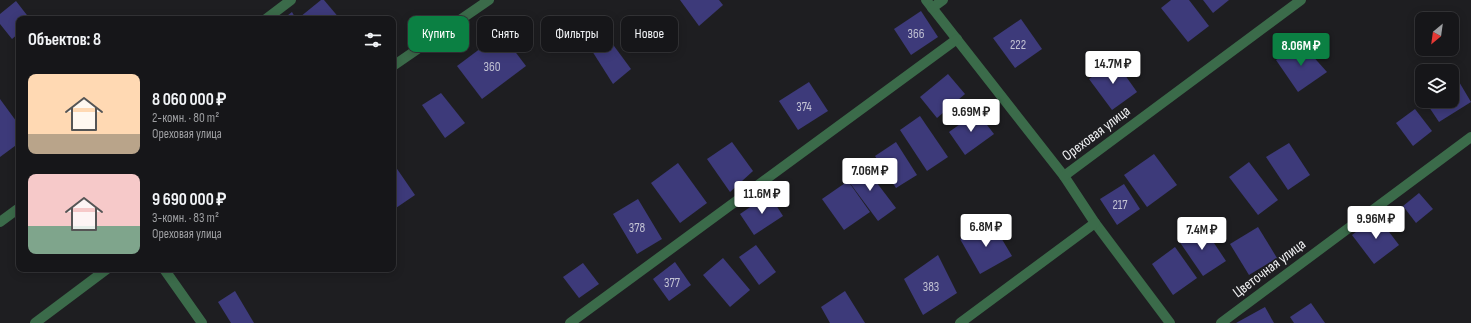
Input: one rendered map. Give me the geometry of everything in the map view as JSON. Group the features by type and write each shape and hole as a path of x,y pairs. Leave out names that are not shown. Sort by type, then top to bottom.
{"street":[{"path":"270,16 291,0"},
{"path":"396,64 489,0"},
{"path":"943,0 929,4 1064,176 1095,223 1170,323"},
{"name":"Ореховая улица","path":"1064,176 1301,0"},
{"path":"570,323 957,39"},
{"name":"Цветочная улица","path":"1220,323 1471,137"},
{"path":"0,222 16,210"},
{"path":"960,323 1095,223"},
{"path":"35,323 102,272"},
{"path":"166,272 202,323"}],"building":[{"path":"321,0 324,0 337,16 301,16"},
{"path":"680,0 719,0 723,5 699,26"},
{"path":"1171,0 1189,0 1209,26 1188,42 1161,8"},
{"path":"1203,0 1229,0 1213,13"},
{"path":"16,1 28,16 16,16 16,36 12,39 0,24 0,14"},
{"path":"921,11 938,37 911,55 894,29"},
{"path":"292,12 294,16 287,16"},
{"path":"1021,19 1042,49 1015,68 993,38"},
{"path":"1301,43 1327,72 1298,92 1276,60"},
{"path":"613,45 631,69 613,84 593,52 613,52"},
{"path":"477,51 515,52 526,66 482,99 457,66"},
{"path":"1115,61 1137,92 1112,110 1089,79"},
{"path":"948,74 965,94 937,118 920,97"},
{"path":"809,82 828,111 798,130 779,101"},
{"path":"1459,82 1471,102 1439,122 1430,108 1459,108"},
{"path":"441,93 465,123 445,138 422,105"},
{"path":"0,99 16,121 16,145 0,157"},
{"path":"1415,109 1432,131 1413,146 1396,123"},
{"path":"977,112 994,134 965,155 949,132"},
{"path":"920,116 948,157 927,171 900,130"},
{"path":"732,142 753,171 730,192 707,159"},
{"path":"896,142 917,175 896,188 875,156"},
{"path":"1289,143 1310,175 1288,190 1266,157"},
{"path":"1154,154 1177,185 1147,207 1124,175"},
{"path":"861,162 896,208 878,221 844,175"},
{"path":"1249,162 1278,200 1258,215 1229,177"},
{"path":"678,163 707,203 680,223 651,183"},
{"path":"396,167 415,195 396,208"},
{"path":"848,181 870,212 844,230 822,199"},
{"path":"1124,184 1140,209 1117,225 1100,199"},
{"path":"1419,193 1433,209 1416,223 1403,206"},
{"path":"769,194 783,216 754,235 740,214"},
{"path":"638,199 662,239 637,254 613,214"},
{"path":"1377,216 1399,245 1374,264 1352,235"},
{"path":"991,221 1012,256 980,274 960,239"},
{"path":"1202,225 1226,261 1203,276 1179,241"},
{"path":"1258,227 1277,258 1249,275 1230,244"},
{"path":"756,245 776,272 759,285 739,257"},
{"path":"1175,247 1197,278 1173,295 1152,264"},
{"path":"938,255 957,293 923,315 904,279"},
{"path":"723,258 750,290 730,307 703,275"},
{"path":"675,262 691,285 669,301 653,279"},
{"path":"583,263 599,284 579,298 563,277"},
{"path":"235,291 254,323 231,323 218,302"},
{"path":"845,291 865,323 830,323 821,307"},
{"path":"1311,303 1325,323 1294,323 1290,317"},
{"path":"1265,307 1274,323 1236,323"}]}
